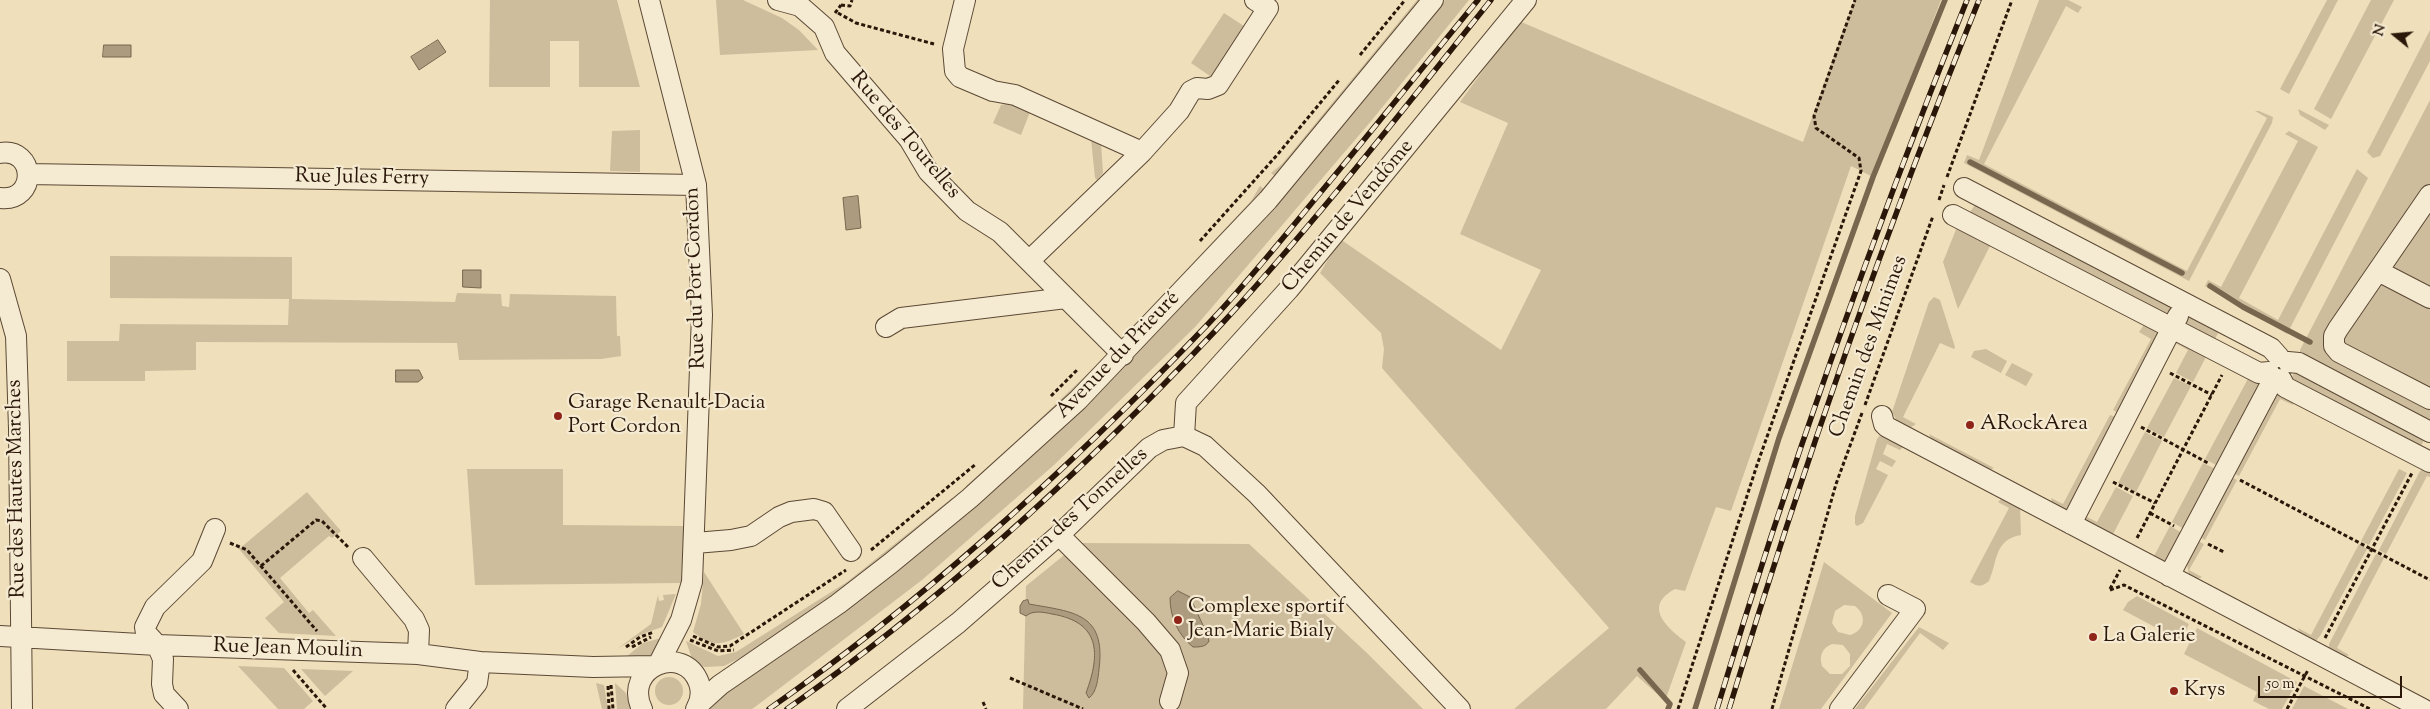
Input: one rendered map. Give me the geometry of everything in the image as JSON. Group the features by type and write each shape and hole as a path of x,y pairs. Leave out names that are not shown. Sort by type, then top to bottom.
{"street":[{"name":"Rue du Port Cordon","path":"640,705 640,680 656,665 678,630 692,582 695,542 702,315 696,185 649,0"},
{"name":"Rue des Tourelles","path":"778,0 800,6 824,27 835,53 909,139 928,171 967,211 1000,232 1123,355"},
{"path":"965,0 953,49 953,64 960,77 993,91 1015,95 1142,152"},
{"name":"Avenue du Prieuré","path":"697,707 720,685 838,604 922,539 1035,441 1123,355 1268,200 1433,0"},
{"name":"Chemin de Vendôme","path":"1184,436 1186,403 1289,289 1526,0"},
{"path":"1029,261 1142,152 1179,111 1191,91 1197,88 1208,89 1218,85 1265,3"},
{"path":"0,153 17,155 27,167 28,174 28,181 20,193 13,197 0,198"},
{"name":"Rue Jules Ferry","path":"28,174 696,185"},
{"path":"1964,188 2271,348 2285,387 2425,460 2430,438"},
{"path":"2430,195 2334,336 2334,346 2339,352 2430,400"},
{"path":"1941,211 2259,373 2278,370 2299,363 2430,432"},
{"path":"2378,271 2430,298"},
{"name":"Rue des Hautes Marches","path":"0,279 3,301 16,336 22,709"},
{"path":"886,327 900,318 1066,298"},
{"path":"2071,524 2185,303"},
{"path":"2169,576 2278,370"},
{"path":"1882,416 1887,427 2423,709"},
{"path":"1184,436 1204,446 1257,494 1460,709"},
{"name":"Chemin des Tonnelles","path":"847,709 958,623 1059,535 1149,448 1163,440 1184,436"},
{"path":"695,542 731,540 750,536 785,514 818,509 824,512 857,556"},
{"path":"178,709 164,694 162,684 163,658 158,645 146,633 145,626 148,618 160,602 202,561 215,529"},
{"path":"1059,535 1146,622 1170,650 1178,673 1170,701"},
{"path":"363,558 414,619 419,630 418,654"},
{"path":"1840,709 1916,609 1888,595"},
{"name":"Rue du Port Cordon","path":"678,630 687,668 700,687 697,707"},
{"name":"Rue Jean Moulin","path":"0,636 158,645 418,654 480,662 593,667 614,671 656,665"},
{"name":"Avenue du Prieuré","path":"656,665 671,662 706,674 721,674 755,660"},
{"path":"456,709 476,683 480,662"},
{"name":"Rue Jean Moulin","path":"614,671 629,684 640,705"}],"path":[{"path":"840,0 841,5 850,6 852,0"},
{"path":"1356,59 1404,0"},
{"path":"1678,709 1760,456 1861,171 1859,158 1816,128 1814,122 1814,116 1855,0"},
{"name":"Chemin des Minimes","path":"1772,709 1836,484 1941,211 2012,0"},
{"path":"836,12 856,23 953,49"},
{"path":"1194,247 1278,154 1344,74"},
{"path":"2231,358 2110,590 2124,585 2370,709"},
{"path":"1045,401 1083,364"},
{"path":"2153,364 2212,395"},
{"path":"2125,419 2430,580"},
{"path":"2287,709 2372,549 2425,460"},
{"path":"609,709 607,690 614,671 626,648 640,637 658,632 678,630 718,647 730,646 822,587 857,556 977,463"},
{"path":"2097,473 2155,503"},
{"path":"261,566 316,520 322,521 347,546 363,558"},
{"path":"215,529 225,541 247,550 335,652"},
{"path":"678,630 718,651 728,652"},
{"path":"281,650 292,668 327,709"},
{"path":"613,709 611,692 614,671"},
{"path":"1010,678 1083,709"},
{"path":"983,702 986,709"}],"shaded area":[{"path":"490,0 617,0 640,87 579,87 579,41 550,41 550,87 489,87"},
{"path":"716,0 743,0 782,18 799,30 818,50 720,55"},
{"path":"1417,0 1422,0 1276,177 1271,173 1282,164"},
{"path":"1445,0 1469,0 1372,120 1196,326 1054,465 922,580 755,707 752,709 706,709 710,701 979,503 1061,430 1163,326 1274,206"},
{"path":"1853,0 1941,0 1873,177 1851,166 1731,511 1716,507 1685,591 1675,589 1660,602 1659,609 1665,623 1686,642 1665,701 1637,676 1606,709 1514,709 1609,628 1382,368 1384,349 1381,333 1320,273 1340,239 1501,350 1541,270 1460,234 1508,123 1460,102 1519,21 1803,142"},
{"path":"2039,0 2068,0 2082,7 2078,13 2066,6 1984,164 2187,271 2267,118 2255,111 2273,117 2272,123 2189,281 1964,163 1967,155 1979,160"},
{"path":"2327,0 2338,0 2289,94 2280,89"},
{"path":"2371,0 2394,0 2331,119 2314,109"},
{"path":"1224,13 1247,28 1213,76 1210,76 1191,63"},
{"path":"2430,30 2430,61 2380,156 2373,158 2367,152"},
{"path":"438,40 446,52 419,70 411,57"},
{"path":"104,45 131,45 131,57 103,57"},
{"path":"2430,100 2430,422 2300,354 2300,350"},
{"path":"1010,103 1030,112 1021,135 993,123 1001,105"},
{"path":"2298,109 2329,125 2325,130 2300,115"},
{"path":"640,130 640,172 610,171 612,131"},
{"path":"2289,131 2318,147 2239,298 2278,320 2357,169 2368,178 2287,334 2205,286 2208,280 2221,287 2298,141 2285,134"},
{"path":"1091,139 1101,143 1103,173 1097,180 1095,178"},
{"path":"1260,186 1265,190 1127,333 1251,201"},
{"path":"858,196 861,228 846,230 843,198"},
{"path":"1975,205 2171,307 2172,311 2167,316 1976,217 1970,212"},
{"path":"1957,227 2006,250 2005,253 1990,246 1958,309 1943,262"},
{"path":"110,256 292,257 292,299 455,302 457,293 501,294 502,306 509,307 510,294 616,296 617,336 620,336 621,356 601,359 459,360 457,343 196,342 196,370 145,371 145,381 67,381 67,341 119,341 120,324 288,325 289,299 110,298"},
{"path":"463,270 481,270 481,288 463,287"},
{"path":"1934,297 1940,300 1955,347 1954,349 1940,343 1903,417 1916,424 1910,428 1898,423 1892,412 1929,302"},
{"path":"2192,317 2219,331 2214,341 2190,329 2186,324 2188,319"},
{"path":"2144,325 2156,330 2158,335 2118,413 2113,410 2151,339 2139,332"},
{"path":"2178,341 2208,353 2193,382 2176,373 2188,350 2175,343"},
{"path":"1986,349 2007,361 2001,373 1971,357 1974,351"},
{"path":"1102,360 1097,370 968,489 966,486"},
{"path":"2012,363 2033,374 2026,386 2005,375"},
{"path":"396,370 419,370 423,378 418,382 396,382"},
{"path":"2294,373 2298,373 2423,439 2423,443 2419,447 2408,444 2291,379"},
{"path":"2250,375 2258,382 2259,387 2218,466 2205,459"},
{"path":"2174,378 2191,386 2164,437 2147,428"},
{"path":"2278,393 2293,402 2293,405 2280,399 2239,476 2233,473 2275,395"},
{"path":"2110,415 2116,417 2066,511 2052,503 2051,498 2063,504"},
{"path":"2145,432 2162,441 2136,492 2118,483"},
{"path":"1881,434 1904,446 1900,450 1887,444 1883,454 1896,461 1892,467 1880,461 1876,469 1888,475 1863,523 1857,526 1855,524 1855,516 1877,439"},
{"path":"1929,434 1994,468 1990,470 1931,439"},
{"path":"2203,463 2216,469 2184,529 2172,522"},
{"path":"467,469 563,469 563,525 684,526 681,583 475,585"},
{"path":"2399,469 2407,473 2369,545 2361,541"},
{"path":"2424,469 2430,471 2430,477 2427,476 2386,554 2379,550 2420,471"},
{"path":"2231,477 2237,480 2205,540 2200,537"},
{"path":"2116,487 2133,496 2112,536 2085,520 2085,516 2097,522"},
{"path":"307,492 341,531 332,538 329,536 280,578 309,613 313,610 336,636 279,633 265,618 284,602 239,549"},
{"path":"952,498 954,500 850,585 748,654 724,666 705,667 698,664 691,656 686,641 718,656 736,652 847,582"},
{"path":"2001,499 2020,507 2021,535 2006,541 2001,546 1989,581 1978,585 1970,582 2009,508 1998,502"},
{"path":"2170,526 2182,533 2166,562 2153,558"},
{"path":"2198,541 2204,544 2189,570 2202,577 2198,579 2189,575 2187,564"},
{"name":"Complexe sportif Jean-Marie Bialy","path":"1079,543 1249,544 1367,653 1423,709 1023,709 1026,586"},
{"path":"2359,544 2367,549 2320,636 2315,642 2301,636 2298,628 2311,635"},
{"path":"2376,554 2384,558 2337,648 2349,655 2345,657 2329,650 2329,644"},
{"path":"1824,562 1892,613 1821,709 1779,709","holes":["1844,605 1855,606 1862,614 1863,623 1861,627 1850,635 1838,632 1832,623 1835,611","1832,644 1843,645 1850,654 1850,666 1842,674 1830,674 1822,666 1822,653"]},
{"path":"704,572 744,634 730,641 712,643 693,632 701,604"},
{"path":"1178,591 1190,597 1209,641 1204,646 1193,647 1183,637 1173,619 1170,598"},
{"path":"676,594 662,627 642,634 617,649 651,624 658,595 659,601 664,600 663,595"},
{"path":"2137,596 2189,624 2181,641 2123,610 2128,602"},
{"path":"1028,600 1029,604 1073,613 1084,618 1092,626 1097,636 1100,650 1097,685 1089,698 1086,693 1094,665 1094,653 1093,642 1088,632 1080,624 1068,618 1042,612 1035,612 1026,616 1020,613 1020,606 1023,601"},
{"path":"1919,627 1949,643 1943,650 1920,633 1864,709 1855,709"},
{"path":"2197,628 2297,682 2282,709 2269,709 2253,701 2257,692 2184,654"},
{"path":"661,638 655,650 649,656 640,658 626,657 643,643"},
{"path":"238,666 284,668 313,701 304,709 278,709"},
{"path":"301,669 353,671 325,696"},
{"path":"669,677 679,681 683,691 679,701 669,705 659,701 655,691 659,681"},
{"path":"596,683 604,685 608,709 602,709"},
{"path":"615,683 626,693 631,709 617,709"},
{"path":"2304,686 2348,709 2292,709"}],"waterway":[{"path":"1695,709 1779,438 1873,177 1945,0"},
{"path":"1970,162 2182,273"},
{"path":"2210,286 2243,307 2310,342"},
{"path":"1640,670 1670,704 1668,709"}],"railway":[{"path":"769,709 828,666 943,575 1053,478 1106,427 1209,323 1248,279 1478,0"},
{"path":"787,709 845,667 958,577 1012,530 1117,432 1217,329 1288,249 1357,167 1491,0"},
{"path":"1717,709 1773,530 1834,352 1899,175 1967,0"},
{"path":"1729,709 1815,440 1846,352 1944,87 1979,0"}],"place":[{"name":"Garage Renault-Dacia Port Cordon","path":"558,416"},
{"name":"ARockArea","path":"1970,425"},
{"name":"Complexe sportif Jean-Marie Bialy","path":"1178,620"},
{"name":"La Galerie","path":"2093,637"},
{"name":"Krys","path":"2174,691"}]}
